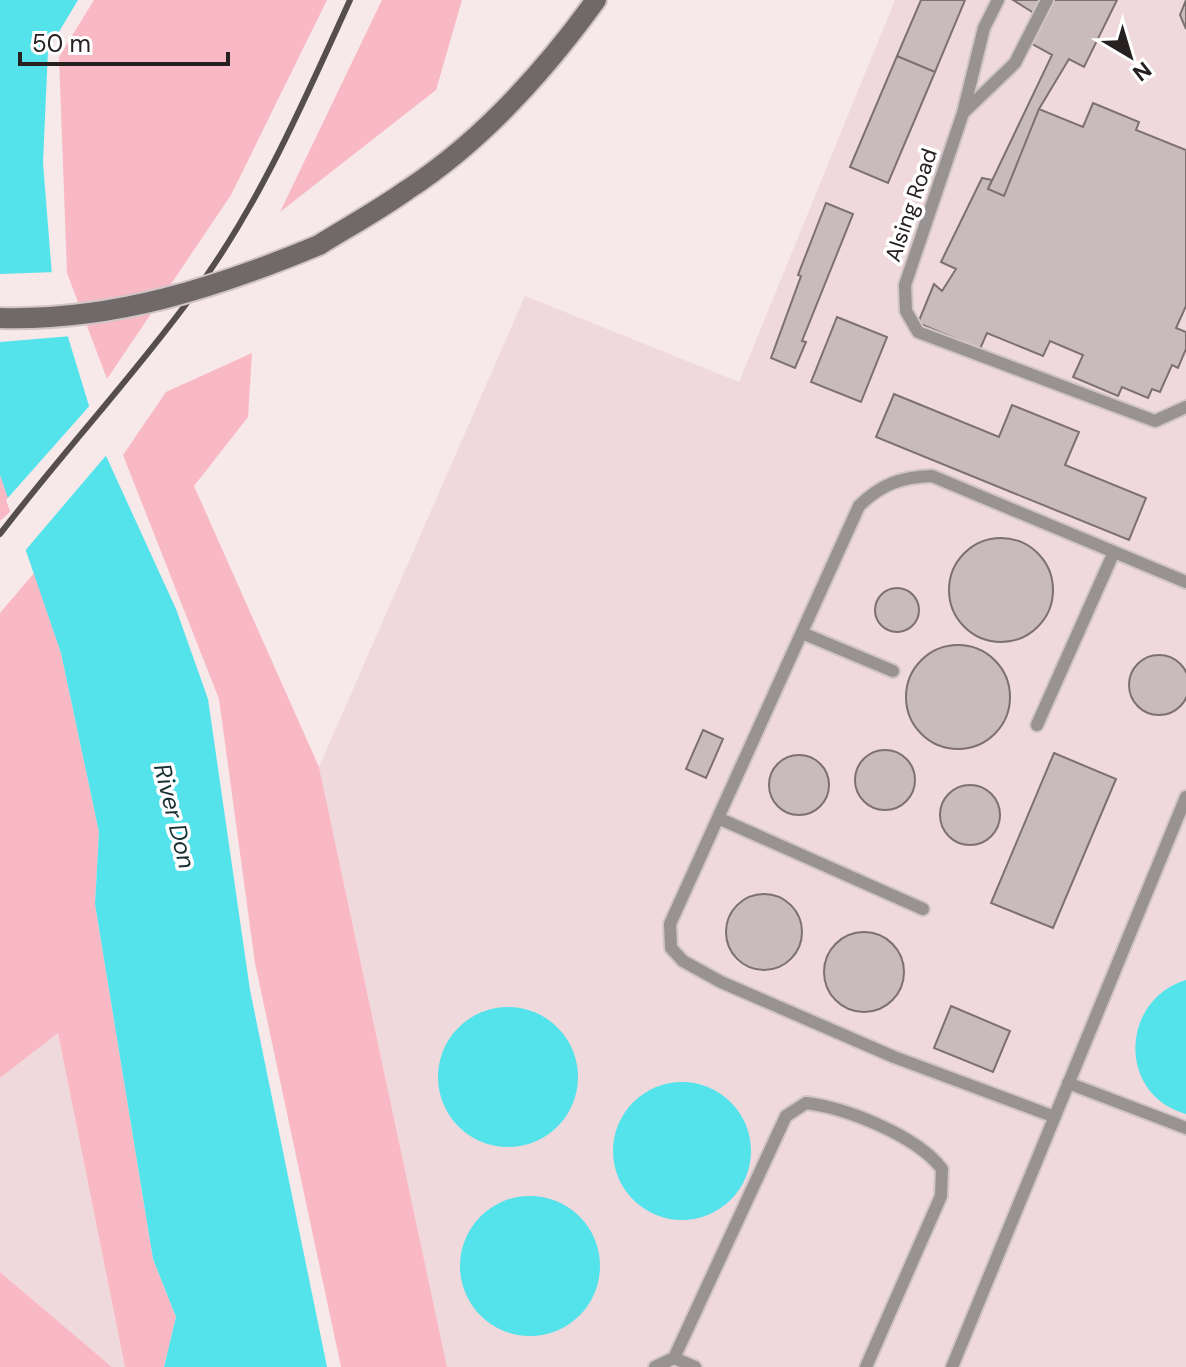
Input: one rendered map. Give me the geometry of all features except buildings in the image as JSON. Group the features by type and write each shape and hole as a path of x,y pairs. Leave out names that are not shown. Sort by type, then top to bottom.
{"street":[{"path":"0,318 86,314 163,301 244,276 319,245 410,189 489,125 559,52 596,0"}],"lane":[{"name":"Alsing Road","path":"998,0 984,28 963,113 905,285 906,311 918,332 1155,421 1186,407"},
{"path":"963,113 1015,63 1047,0"},
{"path":"1055,1117 894,1057 721,982 683,961 671,948 670,924 859,506 875,490 894,481 932,476 1186,582"},
{"path":"1037,725 1114,552"},
{"path":"802,633 893,671"},
{"path":"952,1367 1186,797"},
{"path":"718,818 923,909"},
{"path":"1068,1083 1186,1128"},
{"path":"655,1367 674,1358 786,1116 806,1103 835,1106 929,1151 942,1169 941,1196 866,1367"},
{"path":"674,1358 695,1367"}],"shaded area":[{"path":"94,0 327,0 231,195 107,379 67,273 59,57"},
{"path":"382,0 462,0 436,90 280,212"},
{"path":"895,0 1186,0 1186,1367 447,1367 319,767 525,296 739,382"},
{"path":"252,353 248,417 194,486 319,767 447,1367 341,1367 255,963 219,699 123,455 166,392"},
{"path":"0,475 14,508 0,521"},
{"path":"35,572 61,653 99,832 95,904 153,1259 176,1317 164,1367 125,1367 58,1033 0,1078 0,613"},
{"path":"58,1032 125,1367 112,1367 0,1272 0,1078"},
{"path":"0,1272 112,1367 0,1367"}],"water":[{"name":"River Don","path":"0,0 78,0 48,50 43,163 53,288 101,445 176,609 208,699 250,990 327,1367 164,1367 176,1317 153,1259 95,904 99,832 61,653 0,475"},
{"path":"1186,980 1186,1114 1163,1104 1148,1088 1138,1069 1135,1047 1139,1026 1148,1007 1164,991"},
{"path":"508,1007 535,1013 557,1028 572,1050 578,1077 572,1104 557,1126 535,1141 508,1147 481,1141 459,1126 444,1104 438,1077 444,1050 459,1028 481,1013"},
{"path":"682,1082 709,1087 731,1102 746,1124 751,1151 746,1178 731,1200 709,1215 682,1220 655,1215 633,1200 618,1178 613,1151 618,1124 633,1102 655,1087"},
{"path":"530,1196 557,1202 579,1217 594,1239 600,1266 594,1293 579,1315 557,1330 530,1336 503,1330 481,1315 466,1293 460,1266 466,1239 481,1217 503,1202"}],"pier":[{"path":"56,272 72,336 0,342 0,274"},
{"path":"92,403 109,452 24,552 6,500"}],"railway":[{"path":"0,534 145,356 216,262 279,152 350,0"}]}
